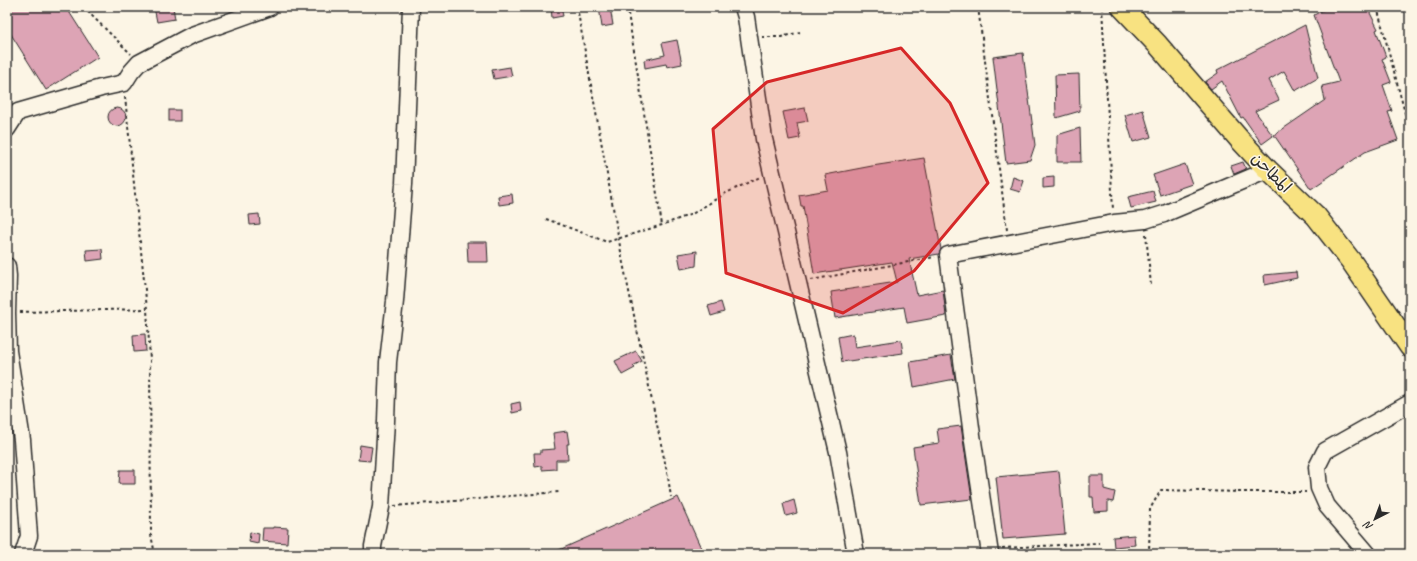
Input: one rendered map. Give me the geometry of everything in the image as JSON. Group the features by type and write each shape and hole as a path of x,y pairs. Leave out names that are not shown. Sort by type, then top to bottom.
{"main road":[{"name":"المطاحن","path":"1122,7 1158,45 1240,140 1268,170 1316,216 1351,261 1410,347"}],"street":[{"path":"7,129 18,112 101,88 124,84 131,72 139,63 192,35 270,7"},
{"path":"373,554 373,546 381,507 388,362 395,301 404,184 411,7"},
{"path":"743,7 762,125 838,452 856,554"},
{"path":"990,551 972,435 948,255 1114,223 1145,220 1164,214 1268,170"},
{"path":"7,266 8,350 22,440 29,536 23,554"},
{"path":"1368,554 1327,506 1319,488 1317,467 1325,451 1410,403"}],"path":[{"path":"83,7 139,63"},
{"path":"577,7 618,238 668,476 671,497"},
{"path":"628,7 662,225"},
{"path":"978,7 1009,243"},
{"path":"1102,7 1114,223"},
{"path":"1377,7 1410,132"},
{"path":"748,37 781,37 800,32"},
{"path":"124,84 148,309 150,360 151,535 155,554"},
{"path":"546,219 607,242 692,214 726,193 772,170"},
{"path":"1145,220 1151,285"},
{"path":"799,283 948,255"},
{"path":"7,313 148,309"},
{"path":"1149,554 1150,509 1162,490 1303,493 1319,488"},
{"path":"381,507 559,492"},
{"path":"990,551 1099,543"}],"highlighted area":[{"path":"901,48 950,103 988,183 914,271 843,313 726,273 713,129 767,82"}],"building":[{"path":"7,7 66,7 98,57 46,90 7,28"},
{"path":"154,7 173,7 175,19 157,22"},
{"path":"551,7 561,7 563,16 552,18"},
{"path":"599,7 610,7 613,25 602,27"},
{"path":"1329,7 1367,7 1378,29 1376,30 1386,57 1382,59 1391,82 1383,85 1392,111 1388,112 1398,140 1365,152 1311,189 1274,135 1325,100 1322,86 1339,82 1314,15"},
{"path":"1305,25 1318,78 1295,91 1284,71 1269,80 1279,100 1255,111 1273,136 1262,144 1243,117 1241,118 1222,81 1211,89 1205,82 1218,73 1217,70"},
{"path":"677,40 682,64 667,67 666,64 645,68 644,60 665,55 662,43"},
{"path":"1023,53 1035,145 1030,160 1006,163 993,57"},
{"path":"510,67 512,76 494,79 492,70"},
{"path":"1079,74 1080,111 1056,118 1055,75"},
{"path":"117,108 123,111 126,117 123,123 117,126 111,123 108,117 111,111"},
{"path":"805,108 808,121 797,123 800,138 789,140 783,112"},
{"path":"169,110 180,110 180,121 169,121"},
{"path":"1143,110 1151,137 1133,142 1125,115"},
{"path":"1080,128 1081,162 1057,162 1057,135"},
{"path":"924,158 941,249 939,254 909,259 917,295 943,290 946,316 907,323 904,307 835,318 831,292 897,282 892,262 814,274 803,206 801,206 799,195 828,190 825,175"},
{"path":"1243,162 1246,169 1234,174 1231,166"},
{"path":"1185,164 1192,184 1160,195 1153,175"},
{"path":"1013,177 1024,181 1020,192 1010,189"},
{"path":"1054,177 1054,187 1043,188 1043,178"},
{"path":"1153,191 1156,202 1131,208 1128,197"},
{"path":"512,194 513,203 499,205 498,196"},
{"path":"259,214 260,224 250,225 249,215"},
{"path":"467,242 487,242 488,262 468,262"},
{"path":"102,249 103,259 87,261 86,250"},
{"path":"697,251 696,266 681,269 678,254"},
{"path":"1296,272 1297,278 1265,285 1264,275"},
{"path":"721,302 724,312 711,316 708,306"},
{"path":"145,334 146,351 134,352 133,335"},
{"path":"853,334 855,347 901,340 903,353 842,362 838,337"},
{"path":"636,351 642,361 633,366 635,368 622,375 615,361"},
{"path":"951,355 955,379 914,387 910,362"},
{"path":"520,402 521,411 512,413 511,404"},
{"path":"961,426 972,499 921,505 913,447 939,443 937,429"},
{"path":"567,431 569,444 567,444 568,460 556,460 556,469 542,470 542,466 535,467 534,453 541,453 541,450 555,449 553,433"},
{"path":"360,445 372,447 370,461 358,460"},
{"path":"120,470 135,470 135,484 119,484"},
{"path":"1059,471 1065,534 1003,539 996,477"},
{"path":"1090,476 1104,476 1104,489 1115,492 1113,502 1108,501 1108,511 1094,512 1093,497 1090,497"},
{"path":"678,497 701,548 687,554 550,554"},
{"path":"794,500 797,513 786,516 783,504"},
{"path":"263,528 288,528 287,543 262,541"},
{"path":"250,532 259,534 258,544 249,542"},
{"path":"1134,535 1135,545 1114,547 1113,537"}]}
